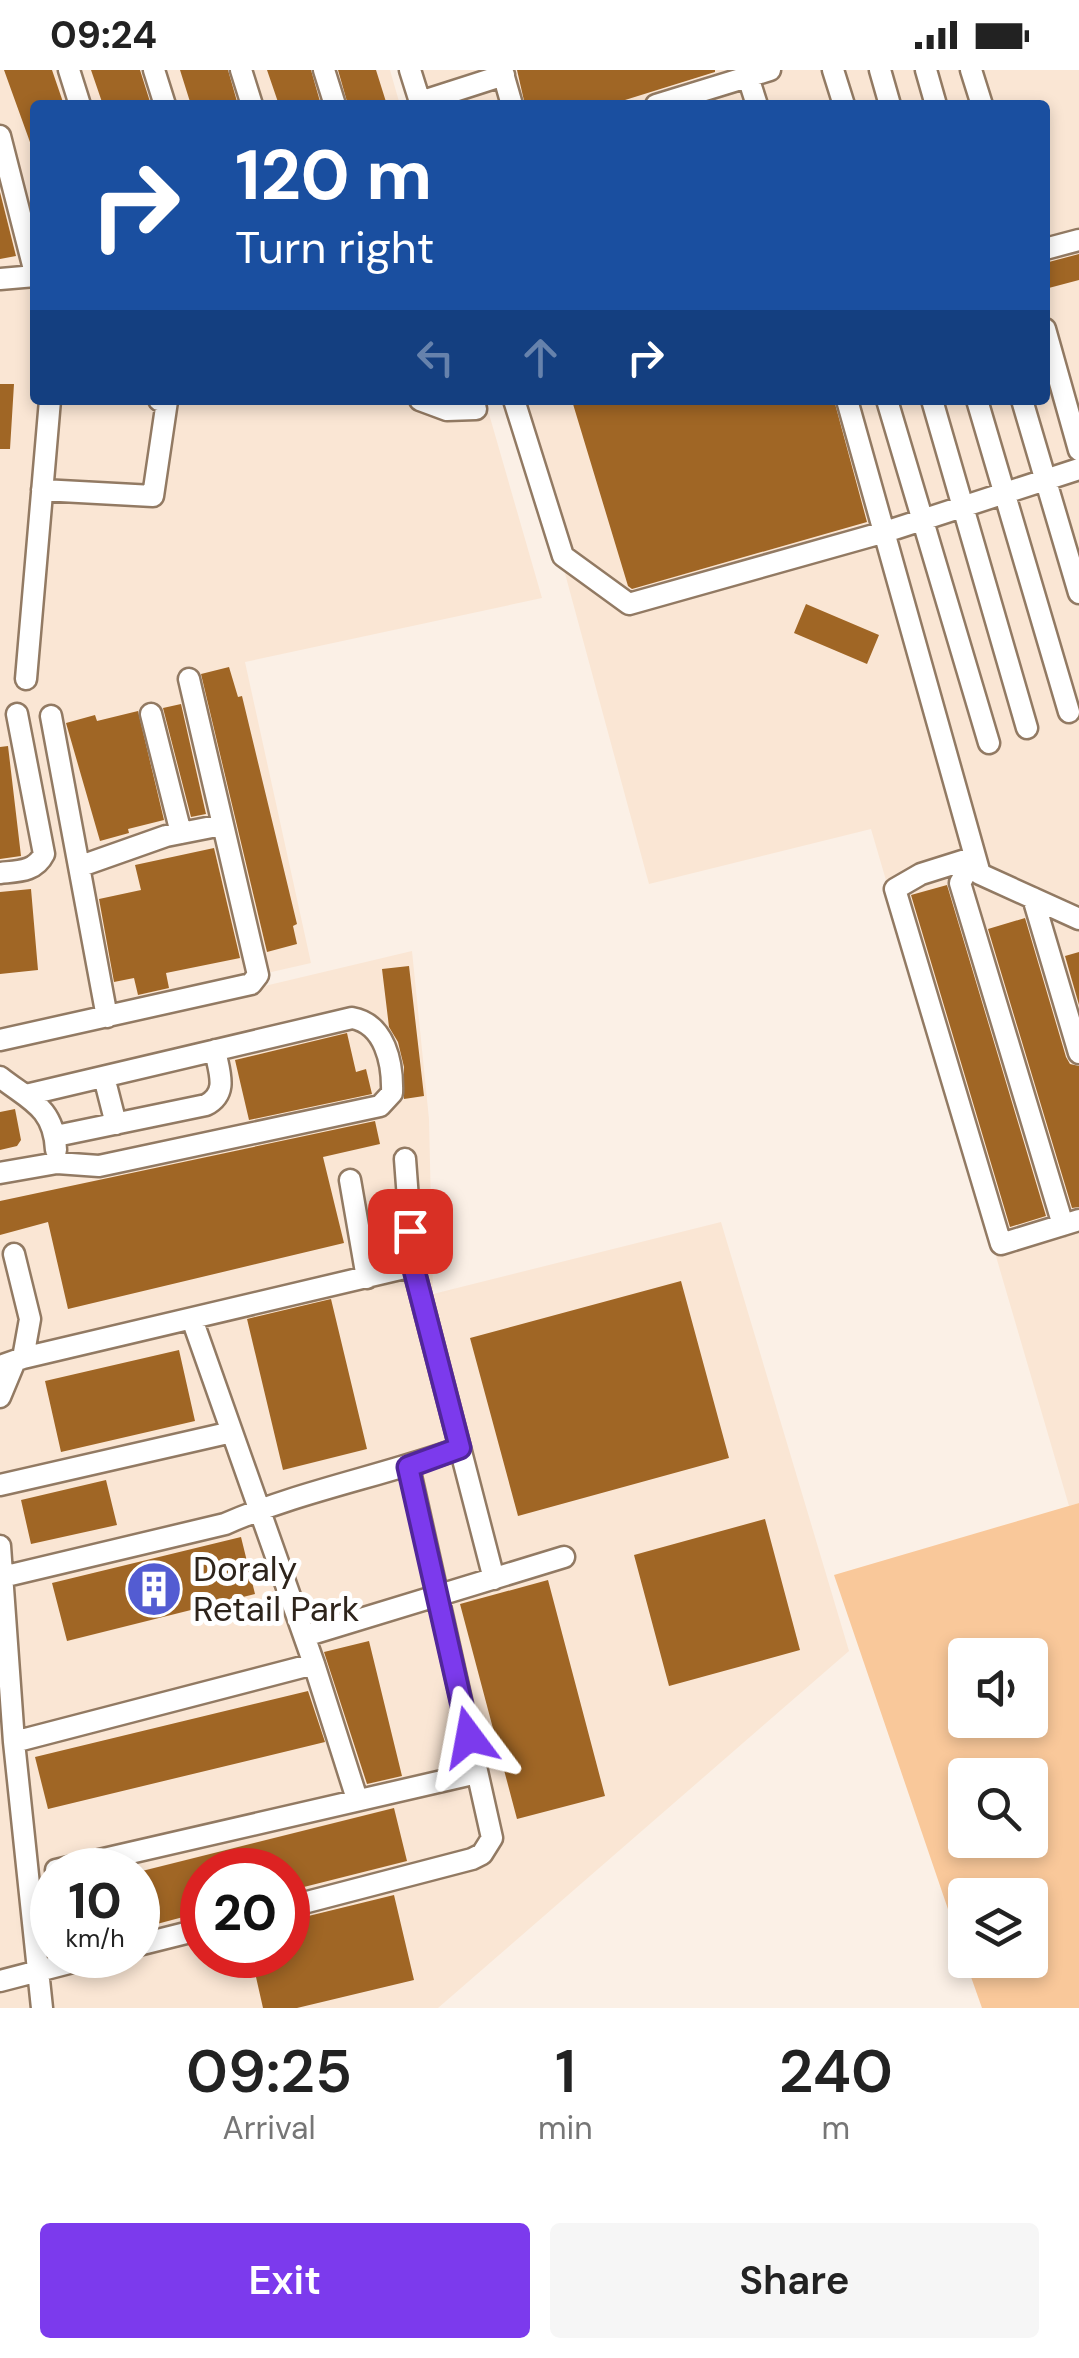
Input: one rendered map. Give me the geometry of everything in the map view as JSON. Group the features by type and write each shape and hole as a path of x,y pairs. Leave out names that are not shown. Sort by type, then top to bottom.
{"lane":[{"path":"69,70 78,100"},
{"path":"154,70 163,100"},
{"path":"241,70 250,100"},
{"path":"324,70 333,100"},
{"path":"338,70 347,100"},
{"path":"410,70 420,100"},
{"path":"672,100 770,70"},
{"path":"833,70 842,100"},
{"path":"880,70 889,100"},
{"path":"926,70 935,100"},
{"path":"971,70 980,100"},
{"path":"431,100 503,72 511,100"},
{"path":"748,77 755,100"},
{"path":"0,136 30,254"},
{"path":"1050,249 1079,240"},
{"path":"0,279 30,275"},
{"path":"1050,347 1079,450"},
{"path":"26,678 50,405"},
{"path":"42,490 153,496 167,405"},
{"path":"434,405 448,410 476,409"},
{"path":"520,405 564,556 629,604 885,532 1079,470"},
{"path":"847,405 980,874 1079,919"},
{"path":"889,405 989,743"},
{"path":"933,405 1028,728"},
{"path":"978,405 1069,712"},
{"path":"1024,405 1079,593"},
{"path":"0,1040 251,984 258,975 190,680"},
{"path":"0,873 28,870 40,864 44,854 18,714"},
{"path":"151,714 181,833"},
{"path":"51,716 107,1017"},
{"path":"81,866 181,833 222,826"},
{"path":"975,857 960,883 1071,1222 1001,1244 895,888 921,874 975,857"},
{"path":"1032,898 1079,1053"},
{"path":"0,1173 57,1162 99,1166 380,1106 392,1093 383,1040 370,1024 352,1018 26,1096"},
{"path":"56,1136 206,1105 218,1099 222,1089 215,1050"},
{"path":"0,1077 42,1107 56,1136 57,1162"},
{"path":"104,1077 116,1124"},
{"path":"405,1159 413,1266 494,1579"},
{"path":"350,1180 367,1278"},
{"path":"0,1397 30,1320 14,1254"},
{"path":"13,1362 413,1266"},
{"path":"192,1319 314,1664 357,1799"},
{"path":"0,1485 232,1432"},
{"path":"2,1577 225,1524 259,1509 408,1467 460,1448"},
{"path":"310,1901 482,1854 492,1838 408,1467"},
{"path":"0,1546 6,1713 14,1742 30,1906"},
{"path":"304,1636 564,1558"},
{"path":"14,1742 314,1664"},
{"path":"148,1848 477,1772"},
{"path":"26,1877 30,1876"},
{"path":"0,1981 30,1973"},
{"path":"40,1978 42,2008"}],"shaded area":[{"path":"0,70 390,70 399,100 30,100 30,405 486,405 542,598 245,662 311,963 0,1034"},
{"path":"411,70 1079,70 1079,1503 1069,1506 871,829 649,884 560,555 515,405 1050,405 1050,100 420,100"},
{"path":"412,951 429,1119 433,1294 721,1222 849,1651 438,2008 0,2008 0,1049"},
{"path":"1079,1503 1079,2008 982,2008 971,1978 1048,1978 1048,1878 948,1878 948,1909 834,1575"}],"building":[{"path":"4,70 52,70 62,100 30,100 30,142"},
{"path":"91,70 140,70 149,100 101,100"},
{"path":"180,70 228,70 237,100 189,100"},
{"path":"267,70 311,70 320,100 277,100"},
{"path":"338,70 376,70 385,100 347,100"},
{"path":"517,70 715,70 625,100 524,100"},
{"path":"0,192 16,256 0,259"},
{"path":"1079,254 1079,280 1050,288 1050,262"},
{"path":"0,384 14,384 10,449 0,449"},
{"path":"573,405 835,405 867,522 632,589"},
{"path":"806,604 879,635 867,664 794,633"},
{"path":"229,667 238,697 242,696 297,924 293,926 297,944 267,952 201,674"},
{"path":"181,704 206,814 191,817 163,708"},
{"path":"138,711 164,820 100,841 66,723 95,715 97,721"},
{"path":"8,746 21,856 0,859 0,747"},
{"path":"214,848 240,958 166,973 169,988 138,995 134,978 114,982 99,899 141,890 135,865"},
{"path":"947,885 1046,1216 1010,1227 911,895"},
{"path":"31,889 38,970 0,974 0,892"},
{"path":"1025,918 1066,1057 1070,1064 1079,1066 1079,1207 1072,1208 988,929"},
{"path":"1079,952 1079,1005 1065,956"},
{"path":"409,966 424,1096 404,1099 404,1067 398,1042 389,1027 382,969"},
{"path":"347,1033 356,1072 366,1069 372,1094 249,1120 235,1060"},
{"path":"15,1109 21,1140 17,1146 0,1150 0,1112"},
{"path":"375,1121 380,1144 323,1157 344,1243 68,1309 48,1222 0,1235 0,1201"},
{"path":"681,1281 729,1458 518,1516 470,1338"},
{"path":"331,1299 367,1449 283,1470 247,1319"},
{"path":"179,1350 195,1421 61,1452 45,1381"},
{"path":"106,1480 117,1525 31,1544 21,1500"},
{"path":"765,1519 800,1650 669,1686 634,1555"},
{"name":"Doraly Retail Park","path":"241,1537 255,1594 67,1641 52,1583"},
{"path":"548,1580 605,1796 517,1819 460,1604"},
{"path":"369,1641 402,1776 367,1784 324,1652"},
{"path":"308,1691 325,1742 48,1809 35,1757"},
{"path":"394,1808 407,1861 310,1885 310,1848 234,1848"},
{"path":"180,1862 180,1918 160,1923 160,1866"},
{"path":"394,1895 414,1980 297,2008 263,2008 256,1978 310,1978 310,1916"}],"place":[{"name":"Doraly Retail Park","path":"154,1589"}],"route":[{"path":"410,1231 413,1266 460,1448 408,1467 469,1737"}]}
